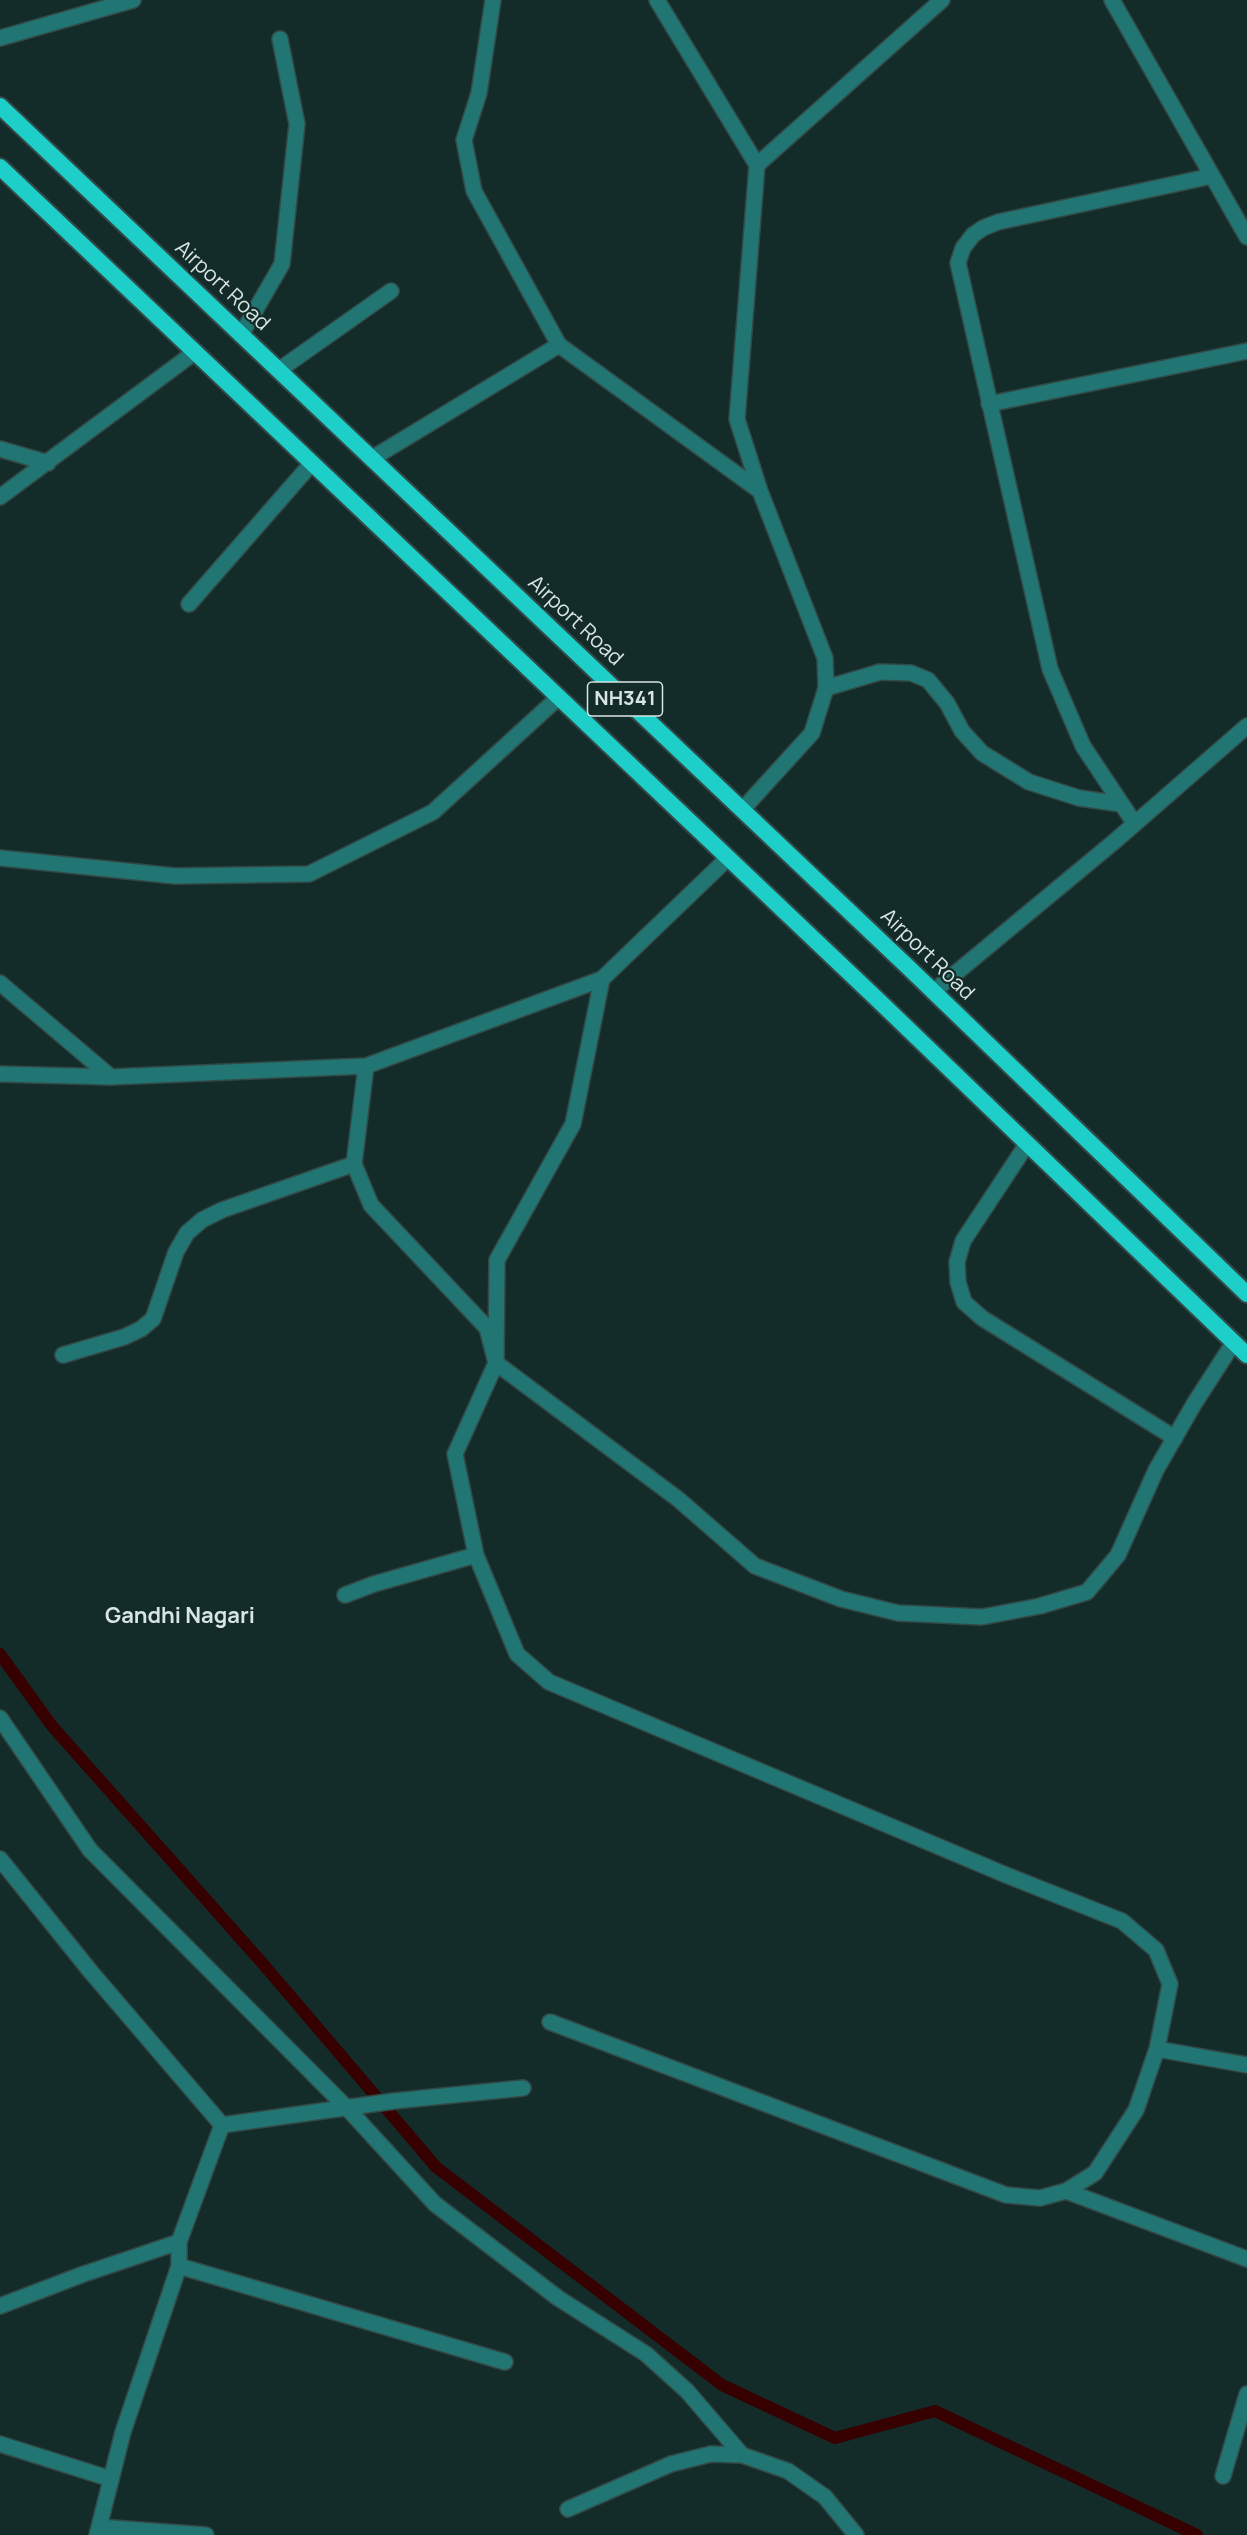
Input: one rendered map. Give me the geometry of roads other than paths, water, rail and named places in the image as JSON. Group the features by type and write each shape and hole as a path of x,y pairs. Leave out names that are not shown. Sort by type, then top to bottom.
{"highway":[{"name":"Airport Road","path":"0,106 742,810 1247,1294"},
{"name":"NH341","path":"0,167 728,858 1247,1355"}],"street":[{"path":"0,38 133,0"},
{"path":"493,0 479,93 464,140 474,191 559,345 760,491"},
{"path":"657,0 757,165 737,419 760,491 825,658 826,687 812,733 742,810"},
{"path":"757,165 942,0"},
{"path":"1112,0 1247,237"},
{"path":"241,335 282,264 297,124 280,39"},
{"path":"1135,824 1083,746 1050,669 958,263 963,248 973,235 998,222 1212,176"},
{"path":"279,370 391,291"},
{"path":"371,459 559,345"},
{"path":"989,404 1247,351"},
{"path":"0,497 195,352"},
{"path":"0,449 48,463"},
{"path":"189,604 312,463"},
{"path":"826,687 880,672 910,673 928,680 947,703 962,731 982,753 1029,782 1079,798 1121,804"},
{"path":"0,858 175,876 309,873 433,812 559,698"},
{"path":"933,992 1245,732"},
{"path":"0,1074 111,1077 366,1066 602,979 728,858"},
{"path":"550,2022 1006,2195 1040,2198 1066,2191 1095,2173 1136,2110 1157,2049 1170,1984 1156,1950 1122,1921 1006,1875 549,1682 517,1654 476,1555 455,1454 496,1364 497,1260 573,1124 602,979"},
{"path":"0,982 111,1077"},
{"path":"366,1066 354,1164 371,1205 487,1328 496,1364 678,1498 755,1566 841,1599 897,1613 982,1617 1040,1606 1087,1592 1118,1555 1156,1470 1234,1342"},
{"path":"1027,1143 963,1240 957,1262 958,1282 964,1302 982,1318 1175,1438"},
{"path":"63,1355 124,1337 141,1329 153,1319 176,1252 187,1233 202,1220 222,1210 354,1164"},
{"path":"345,1595 374,1584 476,1555"},
{"path":"0,1718 90,1850 347,2108 435,2204 558,2298 646,2354 687,2391 742,2455"},
{"path":"0,1859 91,1972 222,2124"},
{"path":"1157,2049 1247,2065"},
{"path":"222,2124 394,2101 523,2088"},
{"path":"206,2535 98,2531 123,2432 179,2266 179,2242 222,2124"},
{"path":"1066,2191 1247,2259"},
{"path":"0,2306 81,2275 179,2242"},
{"path":"179,2266 505,2362"},
{"path":"1223,2476 1247,2394"},
{"path":"0,2444 111,2479"},
{"path":"568,2509 671,2464 711,2454 742,2455 789,2471 825,2497 856,2535"}],"waterway":[{"path":"0,1654 52,1726 264,1965 436,2167 722,2385 835,2438 935,2411 1197,2535"}],"district":[{"name":"Gandhi Nagari","path":"180,1617"}]}
